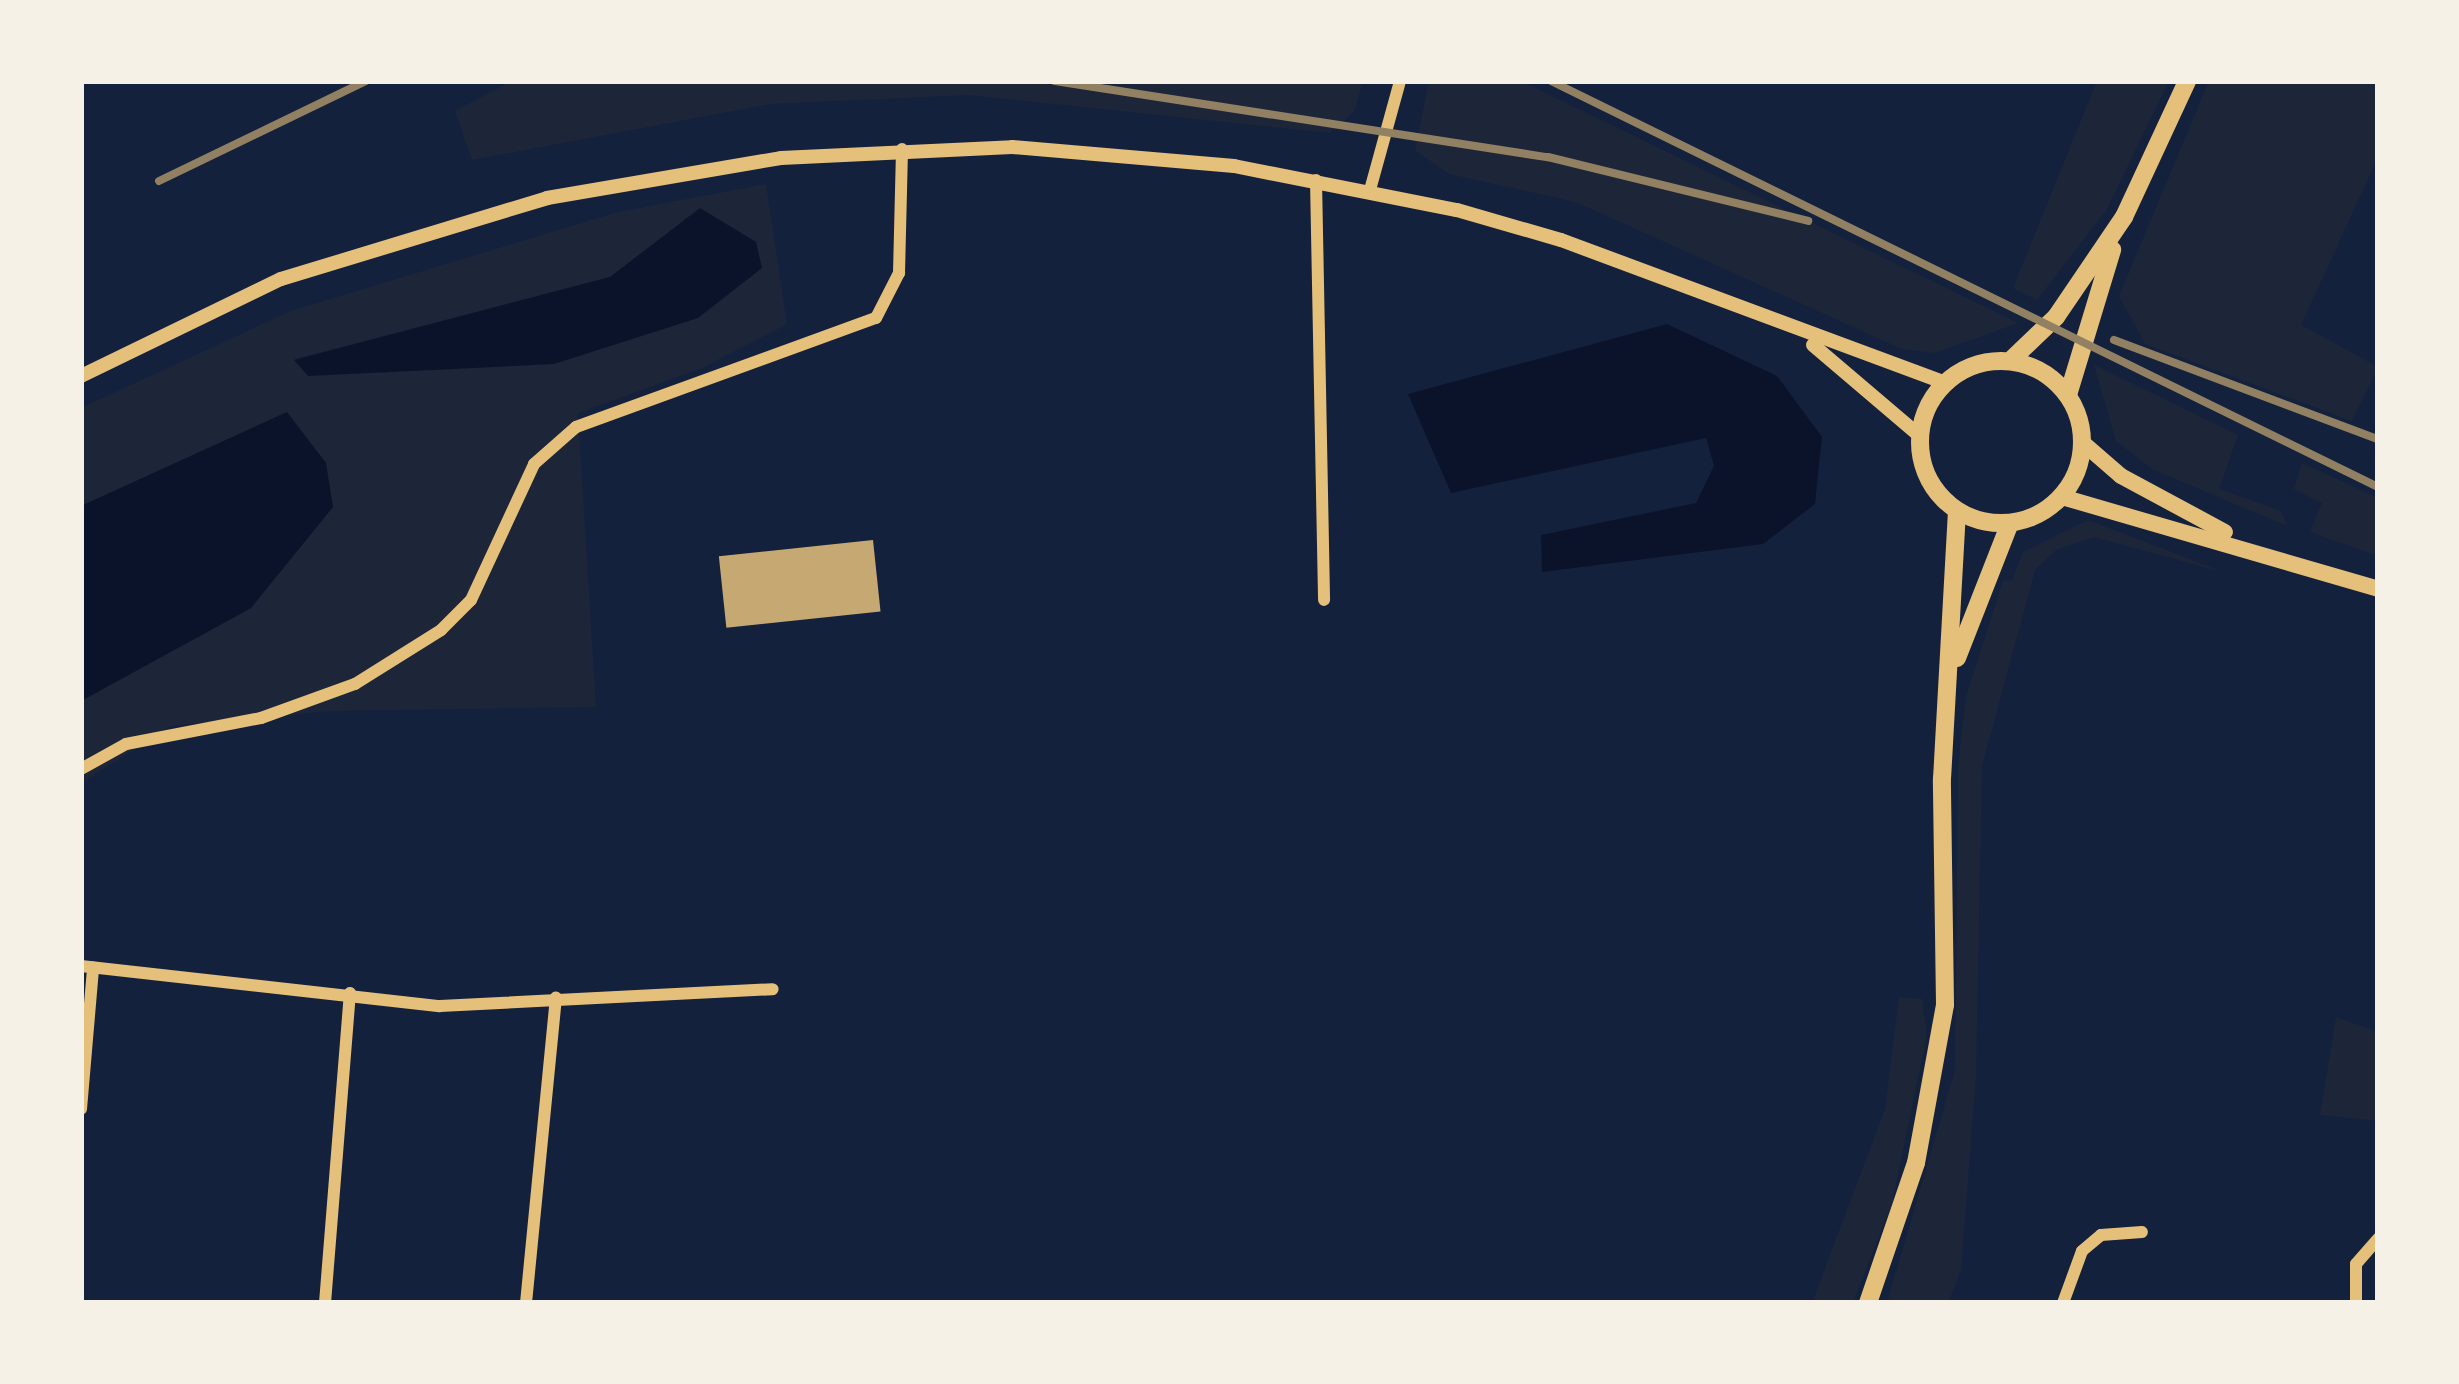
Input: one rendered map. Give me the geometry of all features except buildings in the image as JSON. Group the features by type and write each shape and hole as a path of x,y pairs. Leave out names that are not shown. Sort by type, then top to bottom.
{"main road":[{"path":"2068,395 2124,217 2186,81"},
{"path":"2010,361 2056,317 2124,217"},
{"path":"2011,524 1957,511 1928,478 1920,436 1945,383 1975,365 2010,361 2043,372 2068,395 2083,443 2121,476 2269,554"},
{"path":"1949,679 2011,524 2062,497 2083,443"},
{"path":"2062,497 2378,589"},
{"path":"1868,1303 1934,1093 1945,1005 1942,778 1957,511"}],"street":[{"path":"1370,190 1400,81"},
{"path":"81,769 126,744 261,718 355,684 441,630 471,601 534,464 576,427 876,318 899,273 902,149"},
{"path":"81,376 281,279 438,226 661,176 902,149 1126,155 1370,190 1561,240 1799,335 1945,383"},
{"path":"1316,180 1324,600"},
{"path":"1799,335 1920,436"},
{"path":"81,1109 87,967 440,1006 773,989"},
{"path":"325,1303 350,994"},
{"path":"526,1303 556,997"},
{"path":"2063,1303 2082,1251 2101,1235 2142,1232"},
{"path":"2356,1303 2356,1264 2378,1239"}],"shaded area":[{"path":"512,81 1363,81 1354,112 1330,133 969,95 770,104 472,160 455,111"},
{"path":"1429,81 1521,81 2018,323 1935,353 1902,349 1576,202 1449,174 1415,150"},
{"path":"2097,81 2169,81 2107,209 2037,300 2013,288"},
{"path":"2209,81 2378,81 2378,157 2301,325 2378,367 2352,421 2145,344 2119,296"},
{"path":"766,184 787,324 702,368 578,413 596,707 331,711 171,726 81,783 81,701 251,608 286,413 81,506 81,408 291,311 618,212","holes":["610,277 309,376 295,359"]},
{"path":"700,208 756,242 762,268 698,318 554,364 308,376 294,360 610,277"},
{"path":"1667,324 1777,376 1822,437 1815,504 1763,544 1542,572 1541,535 1696,503 1714,466 1706,438 1451,493 1408,394"},
{"path":"2094,365 2238,435 2219,489 2281,511 2287,526 2152,469 2116,441"},
{"path":"287,412 326,463 333,507 251,608 81,701 81,506"},
{"path":"2302,463 2378,498 2378,556 2310,532 2322,503 2294,489"},
{"path":"2088,520 2226,573 2094,537 2056,550 2035,570 1982,766 1976,1077 1961,1270 1948,1303 1887,1303 1955,1070 1958,766 1966,697 2003,581 2012,580 2023,552"},
{"path":"1899,997 1922,999 1927,1035 1892,1203 1853,1303 1812,1303 1885,1109"},
{"path":"2336,1017 2378,1032 2378,1121 2320,1115"}],"railway":[{"path":"159,181 366,81"},
{"path":"1055,81 1548,157 1808,221"},
{"path":"1551,81 2378,487"},
{"path":"2114,340 2378,439"}]}
